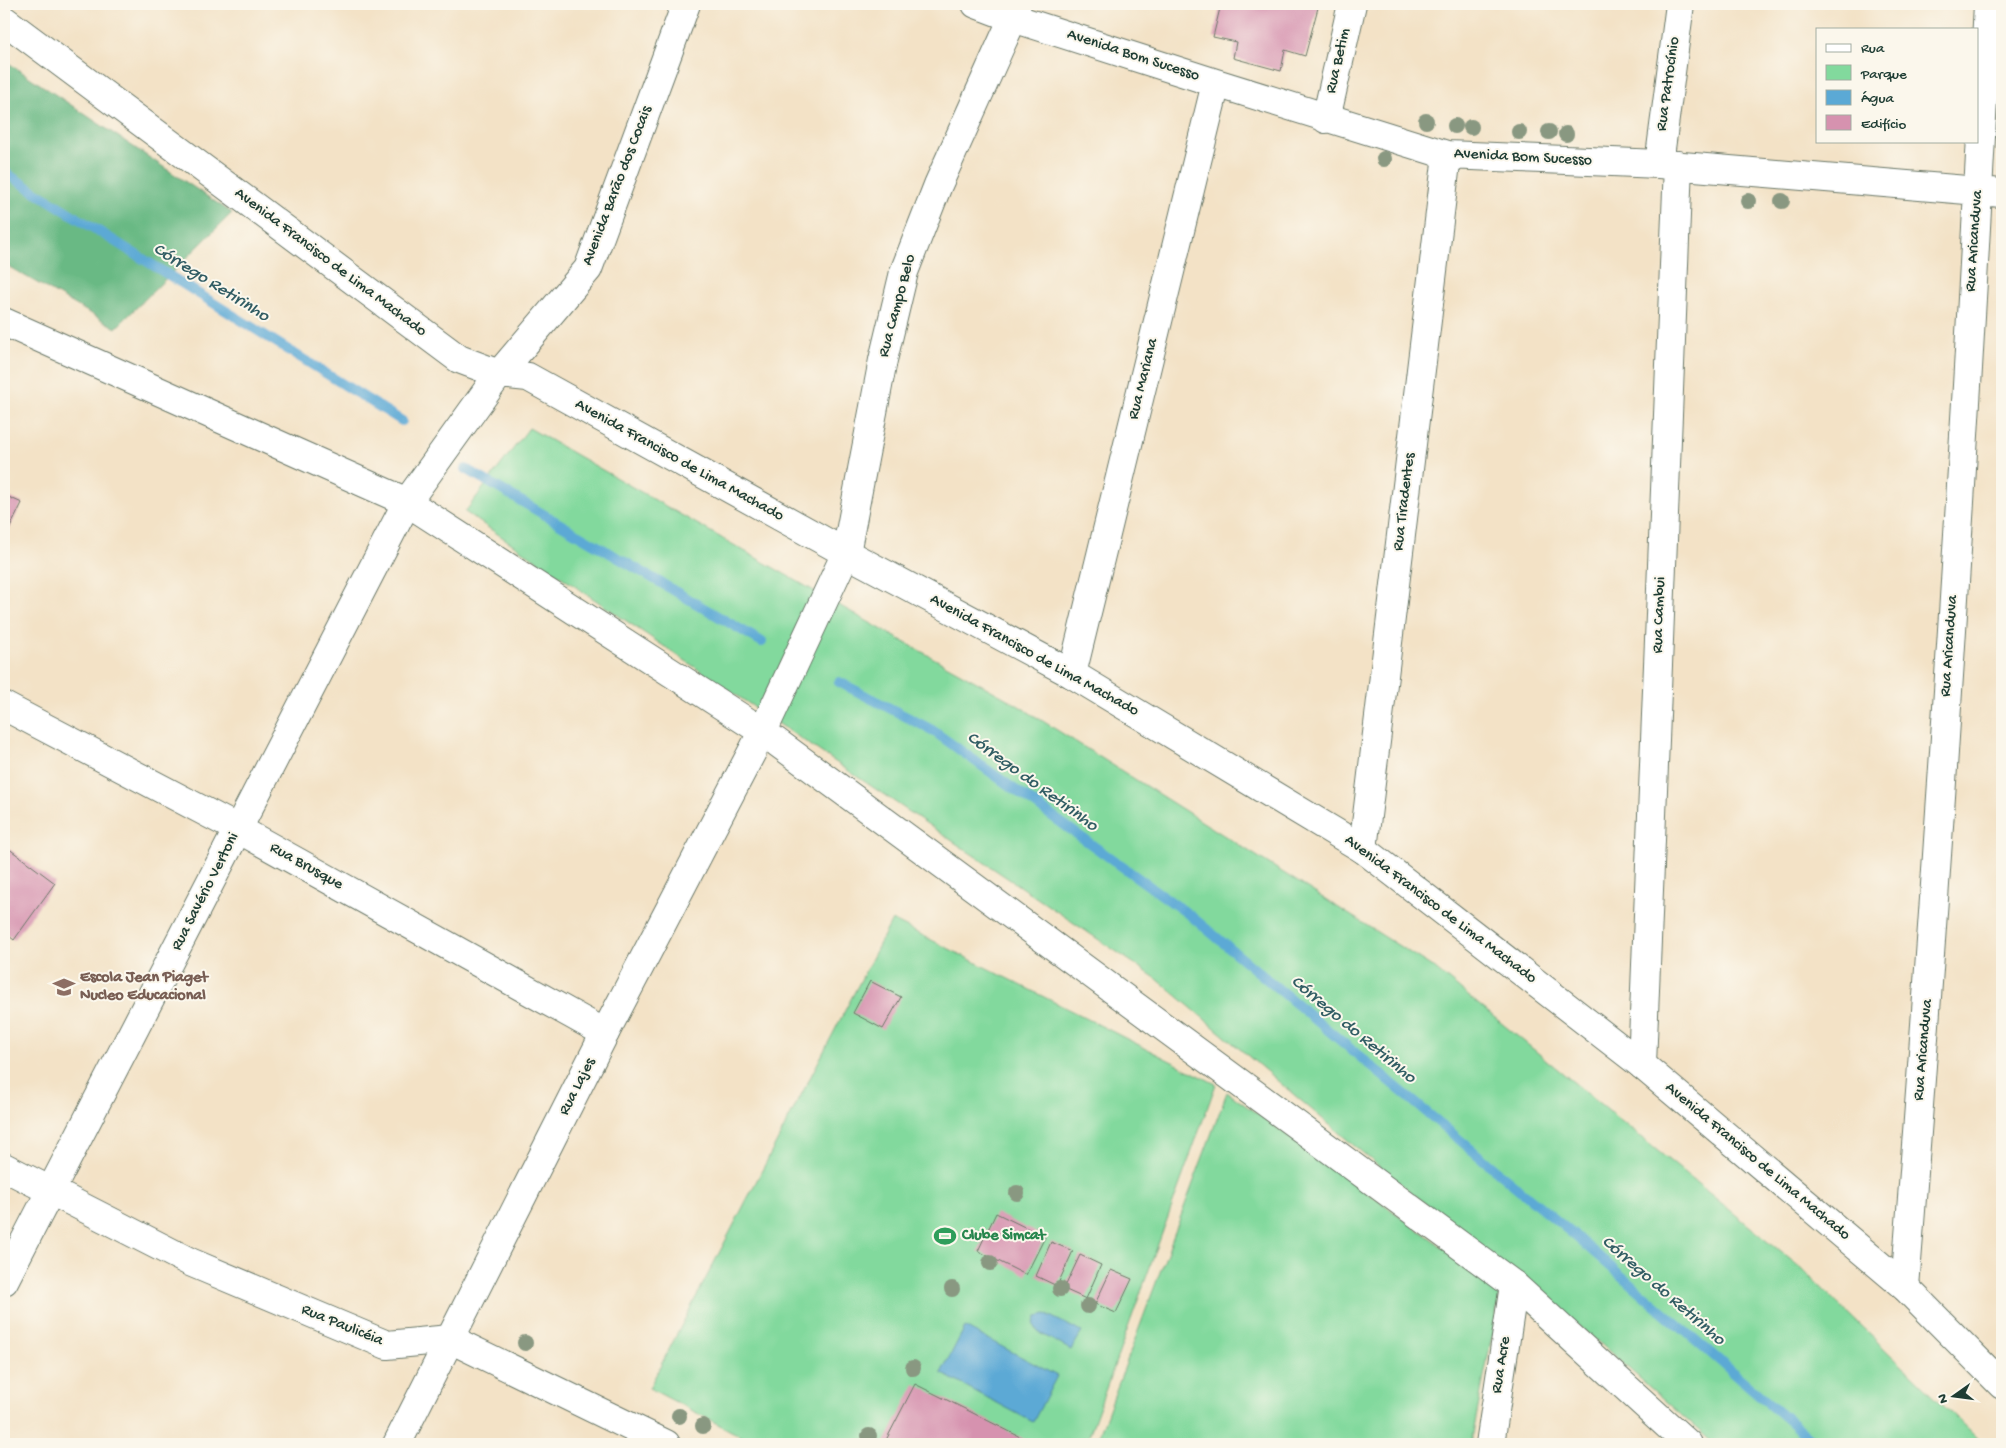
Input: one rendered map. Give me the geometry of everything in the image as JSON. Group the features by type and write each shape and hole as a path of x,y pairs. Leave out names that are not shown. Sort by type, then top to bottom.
{"street":[{"name":"Avenida Barão dos Cocais","path":"407,502 499,374 588,269 686,4"},
{"name":"Avenida Bom Sucesso","path":"976,4 1015,11 1216,84 1448,155 1668,165 1990,192"},
{"name":"Rua Betim","path":"1326,119 1352,4"},
{"name":"Rua Patrocínio","path":"1668,165 1680,4"},
{"name":"Rua Aricanduva","path":"1905,1287 1990,192 1988,4"},
{"name":"Rua Campo Belo","path":"763,732 846,553 883,360 904,272 938,185 1015,11"},
{"name":"Avenida Francisco de Lima Machado","path":"4,20 459,359 499,374 528,377 846,553 1072,674 1364,848 1642,1065 1905,1287 2002,1385"},
{"name":"Rua Mariana","path":"1072,674 1216,84"},
{"name":"Rua Tiradentes","path":"1364,848 1448,155"},
{"name":"Rua Cambui","path":"1642,1065 1668,165"},
{"path":"4,322 407,502 763,732 1514,1286 1688,1444"},
{"name":"Rua Savério Vertoni","path":"4,1282 407,502"},
{"name":"Rua Brusque","path":"4,706 238,829 605,1032"},
{"name":"Rua Lajes","path":"397,1444 605,1032 763,732"},
{"name":"Rua Paulicéia","path":"4,1167 190,1262 387,1346 450,1339"},
{"name":"Rua Acre","path":"1490,1444 1514,1286"},
{"path":"450,1339 666,1444"}],"green space":[{"path":"4,60 232,213 116,328 4,264"},
{"path":"529,428 879,628 1011,701 1434,968 1802,1269 1983,1444 1714,1444 1602,1345 1376,1164 1157,979 465,512"},
{"name":"Clube Simcat","path":"892,920 1216,1084 1086,1444 756,1444 649,1388"},
{"path":"1227,1092 1501,1289 1471,1444 1096,1444"}],"water":[{"path":"1046,1314 1082,1332 1071,1350 1038,1332 1034,1325 1037,1316"},
{"path":"965,1327 1057,1376 1033,1422 941,1373"}],"building":[{"path":"1221,4 1319,4 1305,56 1285,50 1281,71 1233,58 1236,42 1213,37"},
{"path":"4,495 22,503 4,540"},
{"path":"4,845 55,883 14,940 4,932"},
{"path":"870,981 901,997 883,1029 853,1013"},
{"path":"996,1213 1045,1237 1026,1275 978,1251"},
{"path":"1051,1242 1073,1251 1057,1286 1036,1276"},
{"path":"1080,1255 1101,1265 1086,1299 1064,1289"},
{"path":"1111,1270 1132,1279 1116,1313 1095,1304"},
{"path":"915,1384 965,1409 1034,1444 884,1444"}],"waterway":[{"name":"Córrego Retirinho","path":"4,172 402,421"},
{"path":"466,469 762,642"},
{"name":"Córrego do Retirinho","path":"839,682 932,730 1191,916 1574,1235 1816,1444"}],"place":[{"name":"Escola Jean Piaget Nucleo Educacional","path":"64,987"},
{"name":"Clube Simcat","path":"945,1236"}]}
